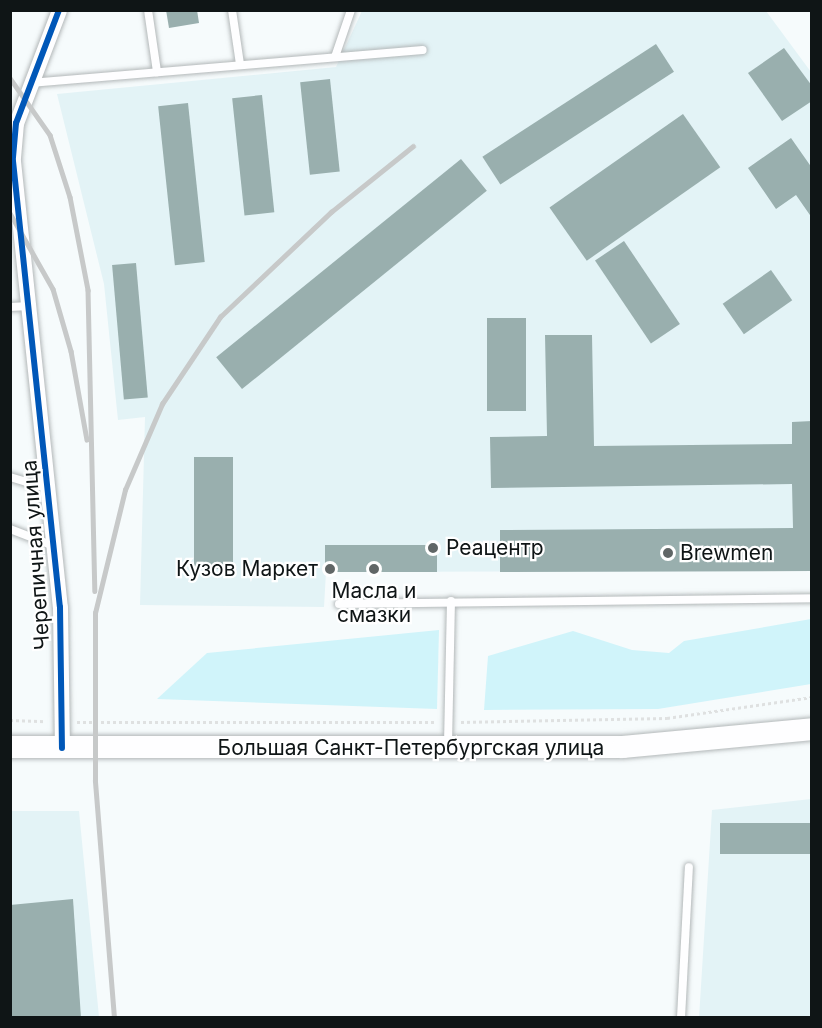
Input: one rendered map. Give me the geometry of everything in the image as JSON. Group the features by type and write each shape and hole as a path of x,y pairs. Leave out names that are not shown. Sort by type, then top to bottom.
{"main road":[{"name":"Большая Санкт-Петербургская улица","path":"10,747 448,749 622,747 812,729"}],"street":[{"name":"Черепичная улица","path":"59,10 15,123 12,159 31,306 54,547 62,748"}],"lane":[{"path":"147,10 157,72"},
{"path":"231,10 240,64"},
{"path":"335,57 351,10"},
{"path":"29,83 423,50"},
{"path":"10,307 31,306"},
{"path":"10,477 49,489"},
{"path":"10,529 54,547"},
{"path":"339,604 812,598"},
{"path":"448,749 451,601"},
{"path":"681,1017 689,867"}],"path":[{"path":"10,720 448,722 667,718 812,697"}],"shaded area":[{"path":"362,11 766,11 811,72 811,571 326,572 324,607 140,605 145,417 118,420 104,284 57,94 336,67"},
{"path":"811,619 811,684 658,709 484,710 488,656 573,631 632,650 669,653 684,641"},
{"path":"439,630 437,709 157,699 207,653"},
{"path":"811,799 811,1017 699,1018 712,810"},
{"path":"11,811 79,811 99,1017 11,1018"}],"building":[{"path":"166,10 197,10 199,23 169,28"},
{"path":"656,44 674,72 500,184 482,157"},
{"path":"784,48 812,86 812,101 782,121 748,73"},
{"path":"330,79 340,171 310,175 300,82"},
{"path":"262,95 274,212 244,215 232,98"},
{"path":"188,103 205,262 175,265 158,106"},
{"path":"683,114 720,167 587,261 549,207"},
{"path":"791,138 812,168 812,218 796,195 776,209 748,168"},
{"path":"461,159 487,191 242,389 216,357"},
{"path":"624,241 680,324 651,343 595,261"},
{"path":"136,263 148,397 124,400 112,265"},
{"path":"771,270 792,300 744,334 723,304"},
{"path":"487,318 526,318 526,411 487,411"},
{"path":"545,335 592,335 594,446 792,444 792,422 812,421 812,571 500,572 500,530 793,528 792,484 491,488 490,437 547,436"},
{"path":"194,457 233,457 233,569 194,569"},
{"path":"325,545 437,545 437,572 325,572"},
{"path":"720,823 812,823 812,854 720,854"},
{"path":"73,899 81,1018 10,1018 10,905"}],"railway":[{"path":"10,78 50,135 70,197 88,290 95,591"},
{"path":"114,1018 95,781 95,613 125,490 162,404 220,317 331,212 413,146"},
{"path":"10,213 53,289 71,351 87,440"}],"cycle path":[{"path":"59,10 16,123 13,161 60,607 62,748"}],"place":[{"name":"Реацентр","path":"433,548"},
{"name":"Brewmen","path":"668,553"},
{"name":"Кузов Маркет","path":"330,569"},
{"name":"Масла и смазки","path":"374,569"}]}
